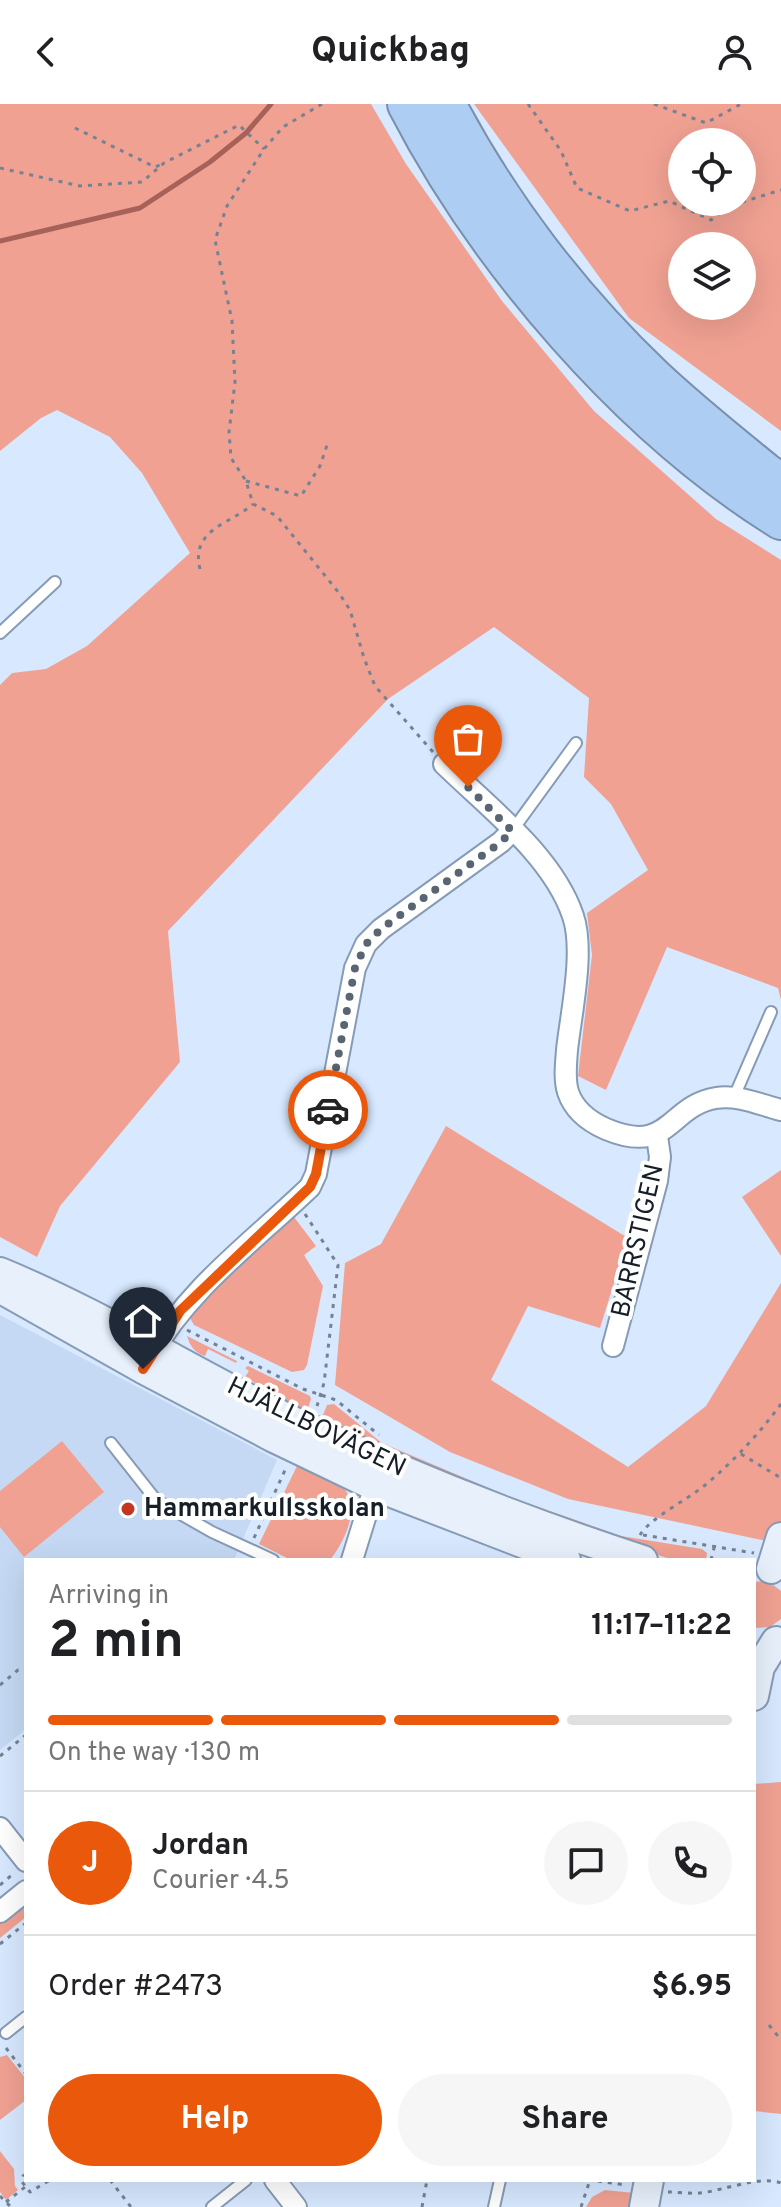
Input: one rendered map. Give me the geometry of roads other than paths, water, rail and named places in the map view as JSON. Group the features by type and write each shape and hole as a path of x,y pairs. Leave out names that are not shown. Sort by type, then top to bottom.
{"highway":[{"path":"407,104 491,241 519,279 597,367 696,458 749,500 781,520"},
{"path":"446,104 466,141 550,265 653,377 781,483"}],"street":[{"path":"444,764 544,863 563,894 577,931 578,950 565,1070 569,1095 580,1111 607,1130 628,1135 657,1136 706,1100 734,1097 781,1110"},
{"path":"149,1358 193,1297 310,1187 316,1174 355,968 366,944 381,929 512,831"},
{"name":"BARRSTIGEN","path":"613,1346 657,1181 660,1157 657,1136"},
{"name":"HJÄLLBOVÄGEN","path":"0,1272 57,1296 149,1358"},
{"name":"HJÄLLBOVÄGEN","path":"0,1288 382,1463 460,1496 637,1558"},
{"path":"353,1558 382,1463"},
{"name":"HJÄLLBOVÄGEN","path":"382,1463 562,1558"},
{"path":"765,1566 781,1537"},
{"path":"756,1686 770,1641"},
{"path":"0,1828 24,1858"},
{"path":"0,1912 24,1893"},
{"path":"277,2182 296,2207"}],"lane":[{"path":"0,633 55,582"},
{"path":"512,831 576,743"},
{"path":"734,1097 771,1012"},
{"path":"111,1443 156,1500 268,1558"},
{"path":"6,2033 24,2019"},
{"path":"212,2207 243,2182"},
{"path":"494,2207 500,2182"}],"waterway":[{"path":"0,241 140,208 210,162 246,133 271,104"}],"place":[{"name":"Hammarkullsskolan","path":"128,1509"}]}
